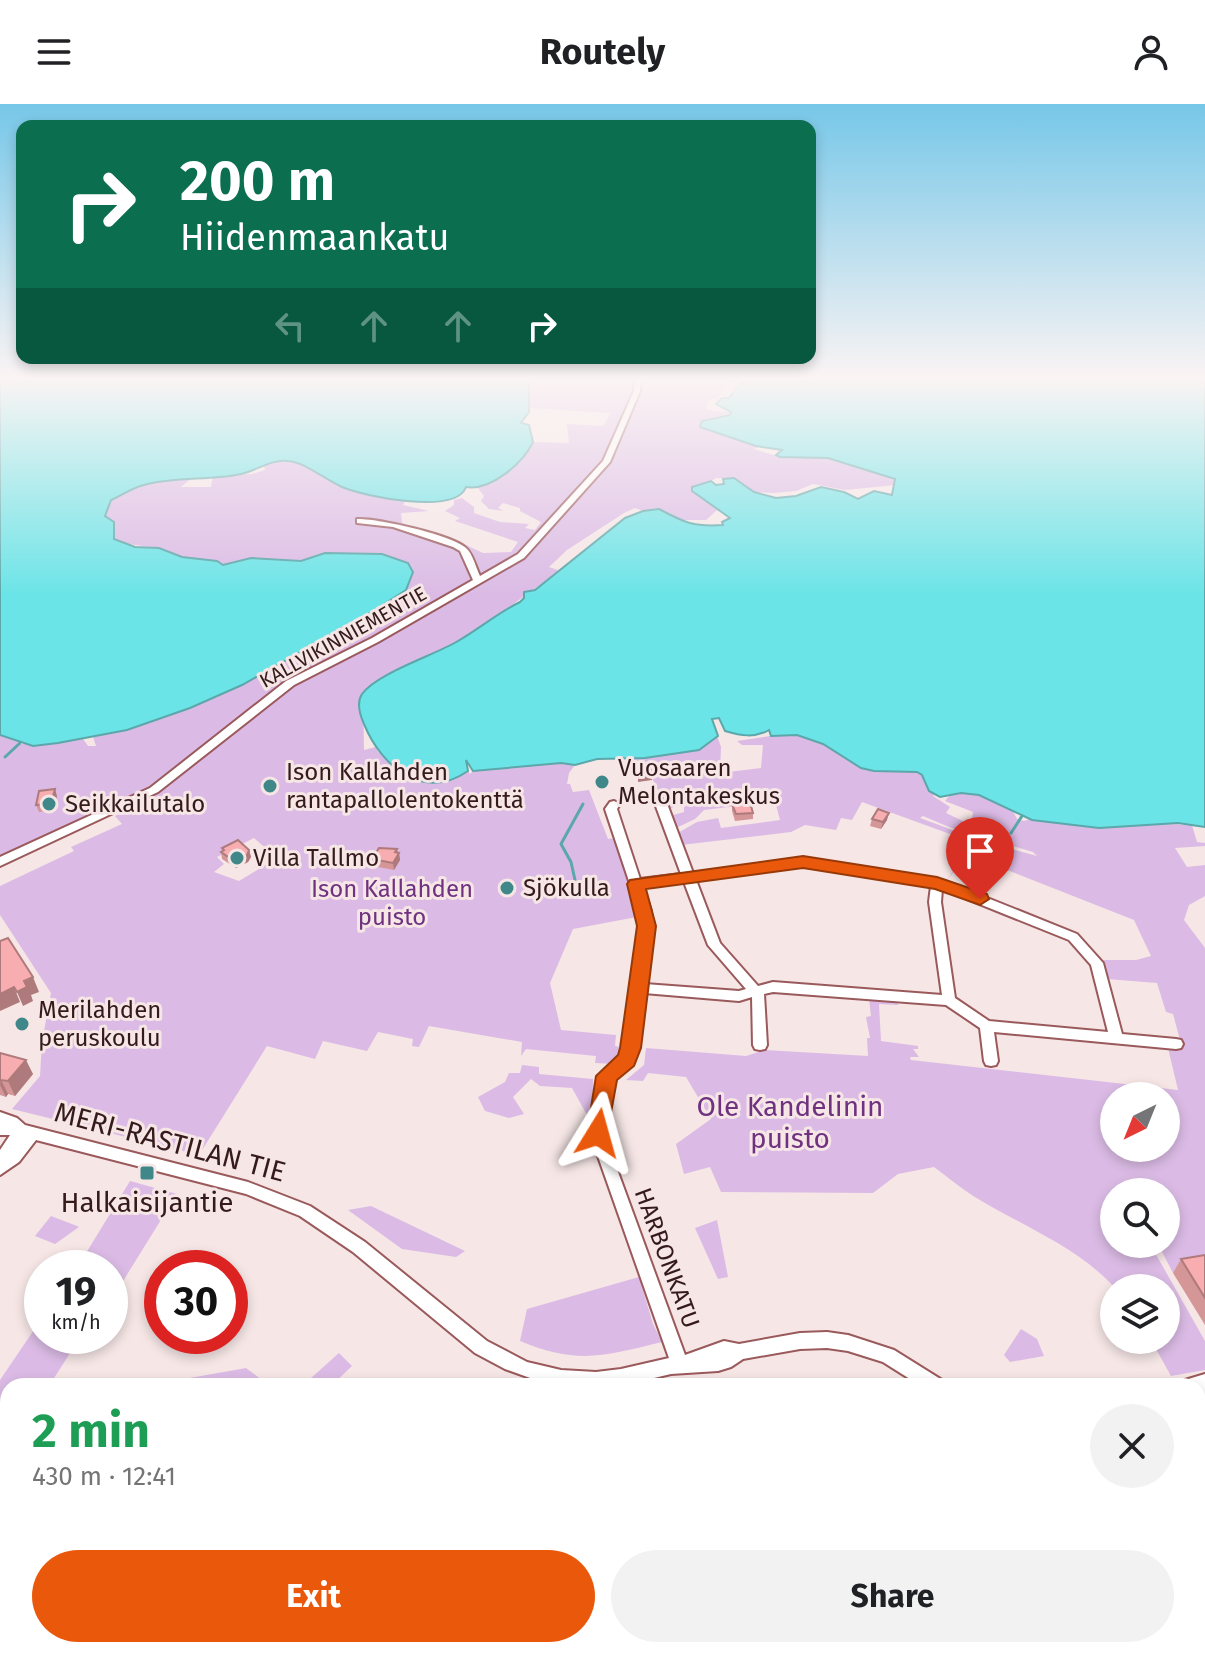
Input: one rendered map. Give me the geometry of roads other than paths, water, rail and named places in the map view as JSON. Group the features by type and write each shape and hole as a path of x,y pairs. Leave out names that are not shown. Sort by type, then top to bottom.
{"street":[{"name":"KALLVIKINNIEMENTIE","path":"0,862 154,790 290,683 375,640 521,556 598,473 609,451"},
{"path":"360,521 394,525 456,545 464,550 478,582"},
{"path":"660,801 714,945 761,1002 760,1045"},
{"name":"HARBONKATU","path":"614,804 611,809 646,918 629,1057 606,1076 598,1133 680,1365"},
{"path":"636,884 803,862 937,883 1073,937 1097,963 1116,1037"},
{"path":"937,883 935,902 949,1000"},
{"path":"638,988 739,996 773,987 949,1000 986,1026 1176,1044"},
{"path":"986,1026 991,1061"},
{"path":"0,1161 14,1129"},
{"path":"0,1169 14,1158 14,1129"},
{"name":"MERI-RASTILAN TIE","path":"14,1129 248,1188 305,1211 359,1247 471,1340 521,1368 563,1378"},
{"name":"MERI-RASTILAN TIE","path":"606,1378 680,1365 719,1364 728,1362 739,1352 800,1341 848,1343 888,1356 923,1378"}],"water":[{"path":"0,451 528,451 514,467 496,480 486,485 466,487 459,495 446,500 409,501 370,495 342,487 301,464 282,461 229,476 156,482 111,500 105,516 114,522 114,539 135,547 159,548 182,557 217,561 223,565 251,558 301,561 325,553 382,554 408,563 413,572 406,590 375,610 242,685 190,708 127,730 58,743 33,746 0,735"},
{"path":"781,451 1205,451 1205,827 1178,823 1099,828 1032,820 979,795 961,793 940,797 929,791 922,775 917,772 861,768 823,744 797,735 771,736 769,730 748,735 725,731 719,718 712,719 718,736 699,750 645,758 597,759 575,765 561,763 473,771 466,760 468,771 451,780 435,783 406,775 381,753 360,713 360,698 369,686 458,641 520,602 524,592 535,590 625,518 659,509 690,523 723,525 722,522 730,518 692,491 692,487 711,481 716,485 724,484 723,479 734,478 754,492 776,498 796,496 821,487 858,499 874,491 892,495 895,479 828,458 776,455"}],"waterway":[{"path":"5,757 20,743"},
{"path":"575,880 571,862 561,844 583,804"},
{"path":"1011,833 1022,816"}],"place":[{"name":"Vuosaaren Melontakeskus","path":"602,782"},
{"name":"Ison Kallahden rantapallolentokenttä","path":"270,786"},
{"name":"Seikkailutalo","path":"49,804"},
{"name":"Villa Tallmo","path":"237,858"},
{"name":"Sjökulla","path":"507,888"},
{"name":"Merilahden peruskoulu","path":"22,1024"},
{"name":"Halkaisijantie","path":"147,1173"}],"park label":[{"name":"Ison Kallahden puisto","path":"392,903"},
{"name":"Ole Kandelinin puisto","path":"790,1122"}]}
